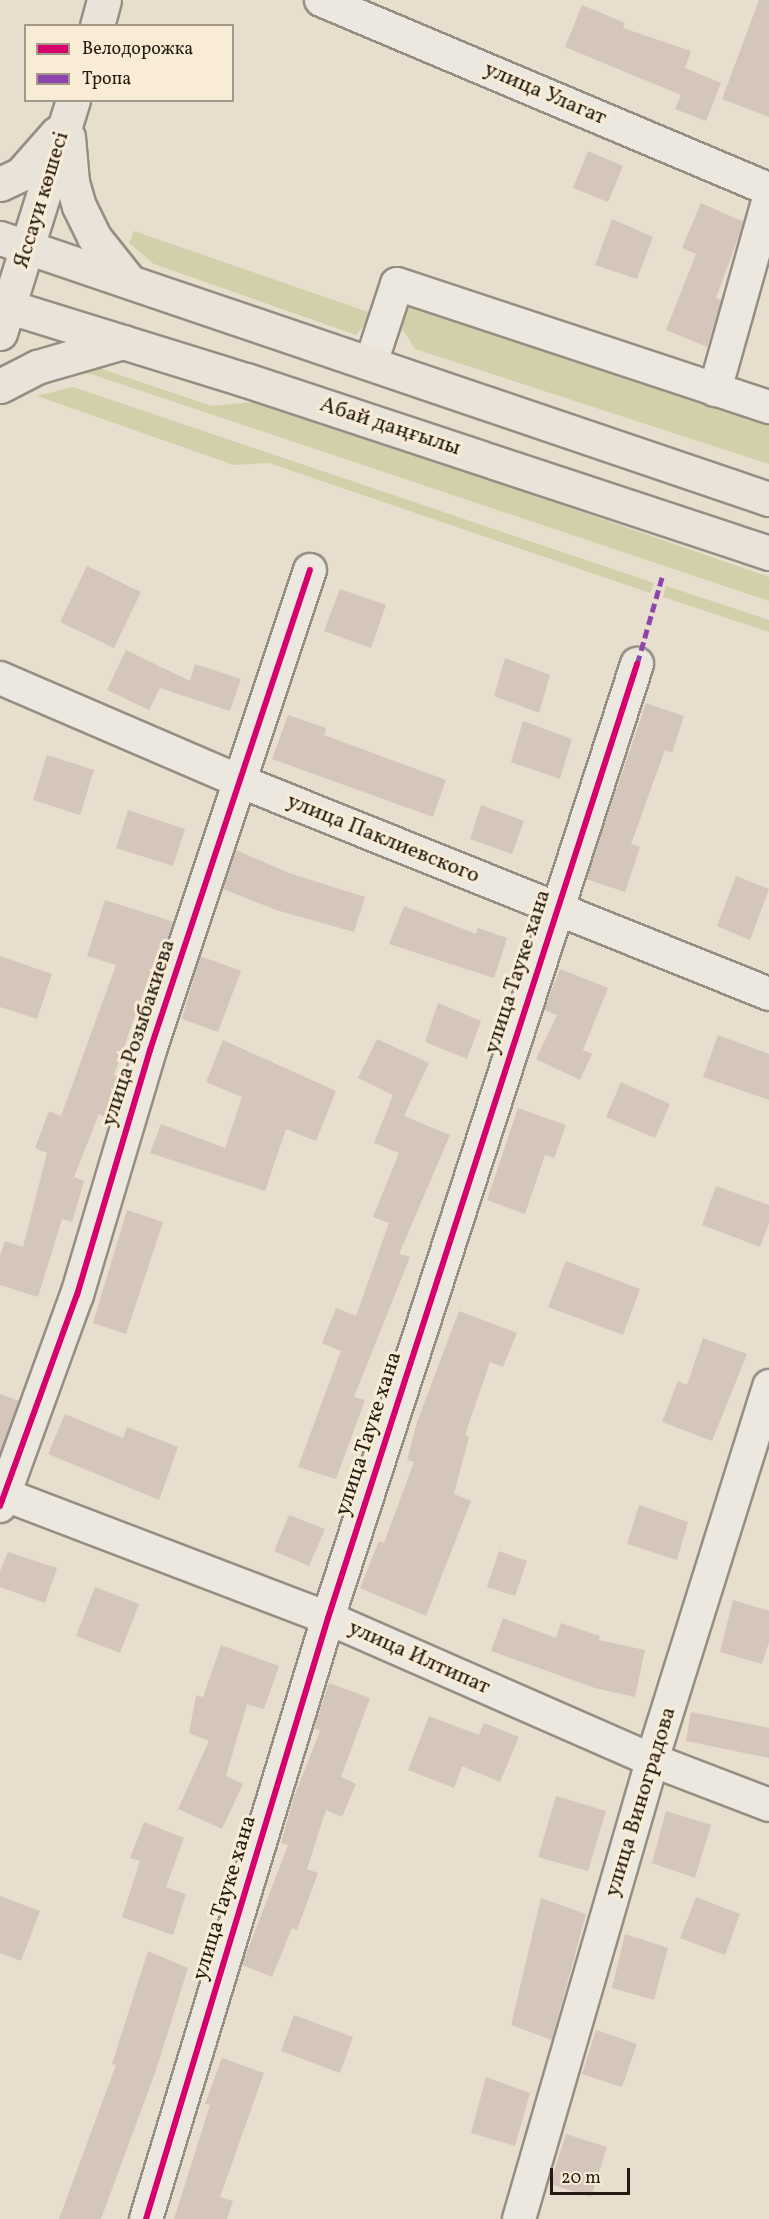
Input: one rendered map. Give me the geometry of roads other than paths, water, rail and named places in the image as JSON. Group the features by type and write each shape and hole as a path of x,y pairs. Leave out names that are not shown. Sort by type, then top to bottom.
{"main road":[{"path":"97,24 104,0"},
{"path":"0,184 21,174 70,110"},
{"path":"70,110 72,182 79,206 94,237 129,281"},
{"name":"Яссауи көшесі","path":"3,314 14,243 70,110"},
{"path":"14,243 769,499"},
{"name":"Абай даңғылы","path":"3,314 123,342 769,553"},
{"path":"0,386 37,367 123,342"}],"street":[{"name":"улица Улагат","path":"321,0 769,189"},
{"path":"715,390 769,198"},
{"path":"371,363 397,284 769,407"},
{"name":"улица Розыбакиева","path":"1,1498 77,1295 150,1050 242,782 310,570"},
{"name":"улица Тауке хана","path":"146,2219 328,1618 637,664"},
{"name":"улица Паклиевского","path":"0,678 242,782 769,994"},
{"name":"улица Виноградова","path":"519,2219 652,1760 769,1386"},
{"name":"улица Илтипат","path":"1,1498 328,1618 652,1760 769,1804"}]}
